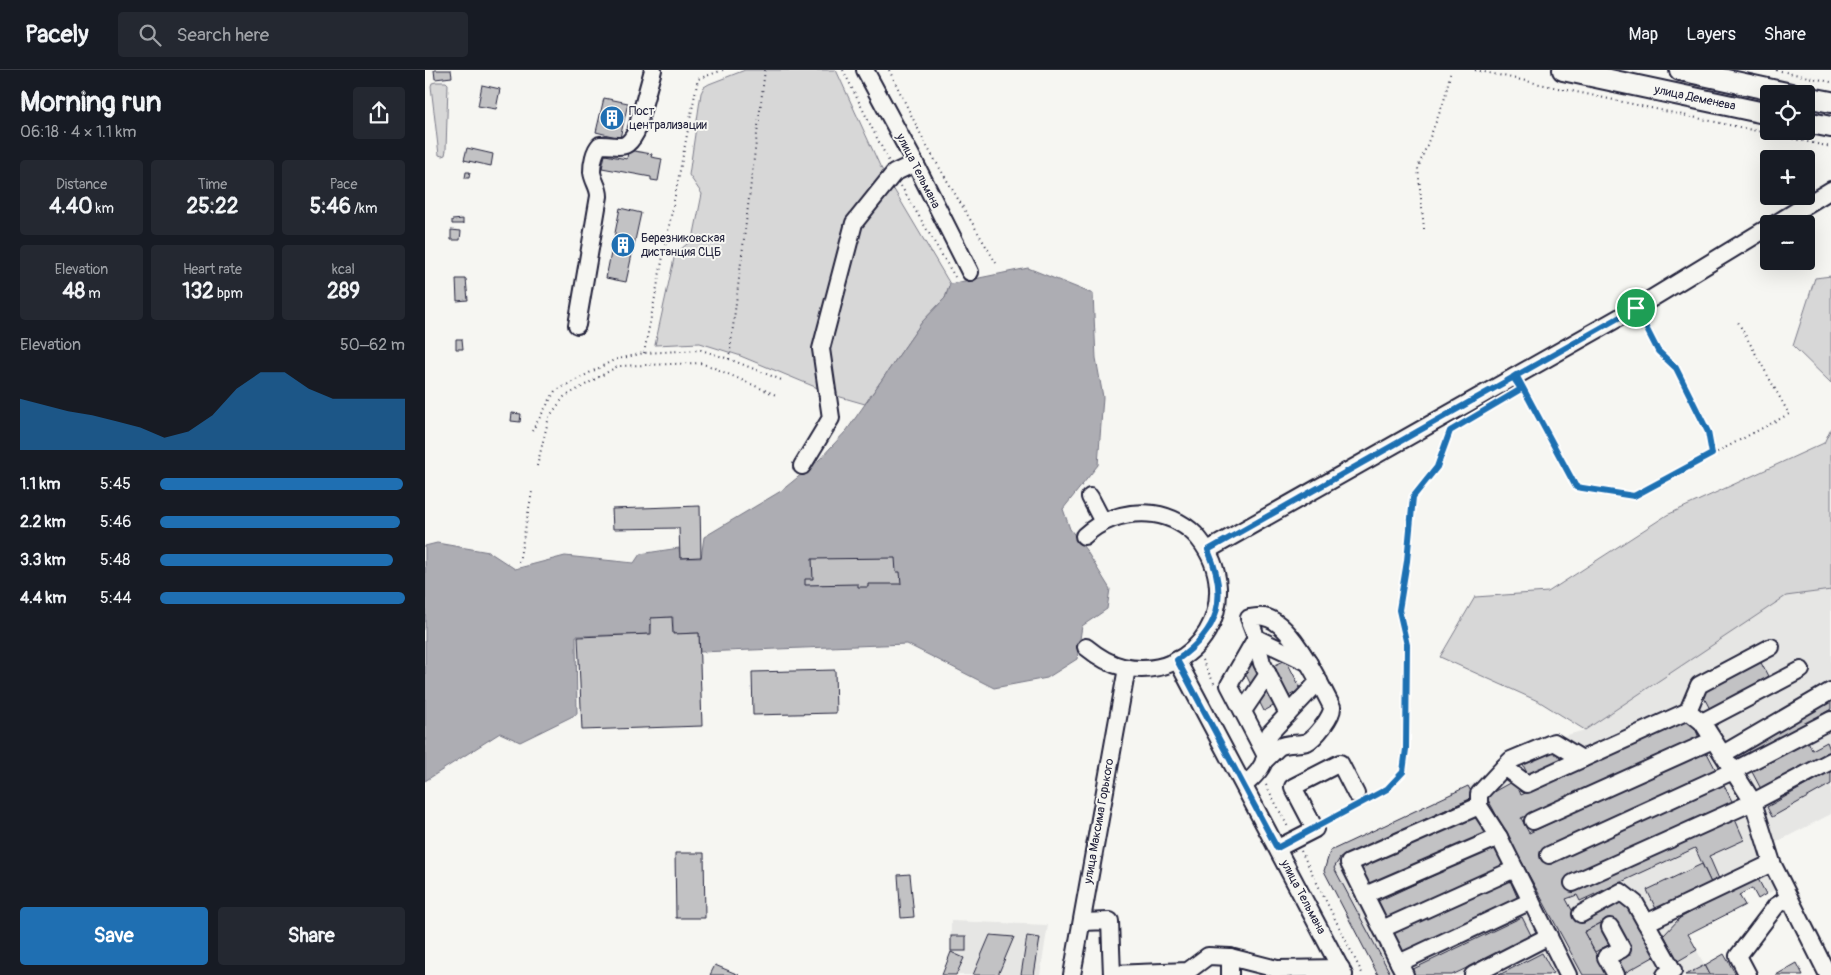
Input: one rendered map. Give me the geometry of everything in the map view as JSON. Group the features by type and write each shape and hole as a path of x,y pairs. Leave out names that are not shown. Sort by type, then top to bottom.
{"main road":[{"name":"улица Деменева","path":"1563,70 1760,112"},
{"name":"улица Деменева","path":"1680,70 1760,87"},
{"path":"1815,99 1831,102"},
{"path":"1815,124 1831,127"}],"street":[{"path":"577,326 599,201 599,189 592,172 595,152 600,145 625,146 633,138 653,70"},
{"name":"улица Тельмана","path":"865,70 970,272"},
{"path":"802,466 831,418 821,349 854,223 894,173 915,163"},
{"path":"1790,215 1831,190"},
{"path":"1208,550 1636,308 1760,233"},
{"path":"1090,497 1103,522"},
{"path":"1084,536 1103,522 1119,515 1139,512 1160,515 1179,522 1195,534 1208,550 1216,569 1219,590 1217,610 1209,629 1195,647 1177,660 1163,666 1127,668 1103,660 1086,647"},
{"path":"1245,785 1279,747 1311,739 1332,712 1332,707 1319,681 1288,631 1266,617 1249,618 1262,663 1288,714"},
{"path":"1256,638 1309,663"},
{"path":"1256,638 1229,685 1243,711 1263,763"},
{"path":"1503,767 1527,784 1688,711 1699,685 1771,647"},
{"name":"улица Тельмана","path":"1177,660 1343,971"},
{"name":"улица Максима Горького","path":"1072,975 1127,668"},
{"path":"1702,722 1801,670"},
{"path":"1243,711 1267,674"},
{"path":"1263,763 1270,733 1319,681"},
{"path":"1723,754 1831,691"},
{"path":"1688,711 1702,722 1753,802 1772,864 1828,975"},
{"path":"1549,856 1733,771 1831,720"},
{"path":"1533,821 1713,740"},
{"path":"1568,975 1499,837 1479,806 1479,794 1511,760 1554,742 1582,759"},
{"path":"1573,884 1753,802 1831,761"},
{"path":"1277,848 1315,829 1293,788 1341,763 1358,801"},
{"path":"1479,806 1349,863 1402,969 1531,901"},
{"path":"1365,895 1499,837"},
{"path":"1646,923 1772,864"},
{"path":"1382,929 1515,869"},
{"path":"1581,914 1621,892 1635,903 1673,971 1665,975"},
{"path":"1749,975 1738,956 1776,906 1789,898"},
{"path":"1081,922 1110,921 1112,974 1188,973 1207,956 1230,957 1277,972 1343,971"},
{"path":"1610,926 1622,949 1606,958 1616,975"},
{"path":"1473,975 1549,936"},
{"path":"1230,957 1231,975"}],"path":[{"path":"644,353 698,79 723,70"},
{"path":"729,359 765,70"},
{"path":"889,70 926,145 996,263"},
{"path":"1423,228 1418,168 1444,101 1451,70"},
{"path":"1475,70 1831,146"},
{"path":"1776,70 1831,82"},
{"path":"1636,308 1658,351 1676,368 1708,432 1712,454"},
{"path":"1516,375 1576,487 1634,496 1789,414 1738,322"},
{"path":"532,431 555,391 614,360 644,353 701,350 784,381"},
{"path":"537,466 549,417 564,397 618,366 701,363 776,395"},
{"path":"1315,829 1358,801 1387,789 1403,772 1406,749 1407,645 1399,610 1407,561 1413,497 1437,467 1450,431 1474,417"},
{"path":"519,562 532,492"},
{"path":"1195,647 1218,691"},
{"path":"1263,763 1295,839 1363,975"}],"shaded area":[{"path":"745,70 836,70 880,166 950,284 945,298 922,322 865,404 837,396 738,355 700,343 655,345 675,254 693,239 702,194 689,175 701,93 704,87 709,84"},
{"path":"446,82 448,84 446,150 445,155 442,156 439,155 431,86 432,83"},
{"path":"1028,268 1093,294 1096,358 1103,397 1098,465 1063,509 1070,529 1086,550 1110,589 1107,609 1082,626 1077,659 1047,678 994,688 907,644 700,652 699,633 673,634 673,617 651,618 650,634 576,636 577,714 520,742 500,733 425,781 425,546 437,543 489,552 515,569 565,556 634,563 640,554 679,548 680,558 701,558 704,537 781,491 819,460 847,430 922,322 945,298 950,284"},
{"path":"1831,276 1831,383 1793,346 1815,278"},
{"path":"1831,428 1831,590 1786,596 1585,730 1540,702 1440,657 1475,597 1548,592 1667,515 1824,443"},
{"path":"1831,590 1831,814 1773,844 1789,882 1758,899 1752,888 1739,895 1745,905 1688,934 1710,975 1378,975 1324,871 1330,851 1478,781 1499,763 1557,738 1585,730 1786,596"},
{"path":"951,921 1048,925 1040,975 942,975 951,953"}],"building":[{"path":"434,70 451,70 452,77 435,79"},
{"path":"482,85 500,89 496,109 478,106"},
{"name":"Пост централизации","path":"604,98 628,103 620,138 596,132"},
{"path":"467,148 493,154 491,166 464,160"},
{"path":"628,150 652,154 651,157 662,159 658,181 651,180 651,177 602,168 605,155 627,159"},
{"path":"466,172 470,172 469,178 465,178"},
{"name":"Березниковская дистанция СЦБ","path":"620,208 641,213 626,282 606,278"},
{"path":"463,219 463,224 452,224 452,220"},
{"path":"451,230 461,231 460,240 451,240"},
{"path":"456,279 466,279 468,300 457,301"},
{"path":"456,339 462,339 463,349 456,349"},
{"path":"512,413 521,414 520,422 511,421"},
{"path":"700,506 701,557 680,558 679,528 613,529 612,509"},
{"path":"895,558 896,572 900,572 901,584 868,584 868,587 858,587 858,584 805,585 805,579 813,579 812,559"},
{"path":"672,617 673,634 699,633 702,726 582,730 578,637 651,634 651,618"},
{"path":"1759,659 1770,680 1711,711 1700,690"},
{"path":"1286,660 1301,689 1289,696 1273,666"},
{"path":"1256,662 1277,704 1264,711 1243,669"},
{"path":"835,670 836,713 753,715 752,672"},
{"path":"1831,696 1831,709 1740,763 1734,753"},
{"path":"1691,718 1699,738 1521,818 1529,833 1706,751 1733,803 1734,817 1744,840 1709,856 1719,879 1711,883 1695,848 1580,901 1577,895 1566,899 1579,923 1623,899 1655,956 1621,975 1614,963 1630,955 1610,918 1584,932 1607,975 1583,975 1486,796 1515,780 1521,795"},
{"path":"1808,741 1812,750 1827,742 1831,752 1761,789 1751,770"},
{"path":"1557,750 1561,760 1528,775 1523,765"},
{"path":"1831,771 1831,784 1772,817 1767,807"},
{"path":"1468,786 1474,797 1340,858 1334,868 1391,975 1378,975 1324,871 1330,851"},
{"path":"1481,810 1493,834 1370,892 1358,868"},
{"path":"1495,847 1505,867 1384,924 1374,903"},
{"path":"675,853 704,853 705,918 676,918"},
{"path":"1702,864 1711,883 1656,909 1647,890"},
{"path":"910,874 914,917 901,918 898,875"},
{"path":"1757,877 1766,894 1758,899 1752,888 1739,895 1745,905 1688,934 1697,950 1678,961 1664,935 1680,918"},
{"path":"1509,878 1518,899 1400,954 1391,933"},
{"path":"1522,917 1532,937 1452,975 1409,975 1407,972"},
{"path":"1603,922 1614,942 1595,952 1584,932"},
{"path":"990,935 1014,937 998,975 973,975"},
{"path":"951,936 966,936 966,951 951,951"},
{"path":"1027,936 1040,938 1034,975 1021,975"},
{"path":"951,952 964,958 956,975 942,975"},
{"path":"1542,953 1553,973 1548,975 1499,975"},
{"path":"1724,954 1736,975 1710,975 1705,965"},
{"path":"1797,963 1803,975 1776,975"},
{"path":"715,965 739,975 710,975"},
{"path":"1705,965 1710,975 1685,975"}],"place":[{"name":"Пост централизации","path":"612,118"},
{"name":"Березниковская дистанция СЦБ","path":"623,245"}],"route":[{"path":"1636,308 1516,375 1208,550 1216,569 1219,590 1217,610 1209,629 1195,647 1177,660 1277,848 1387,789 1403,772 1406,749 1407,645 1399,610 1407,561 1413,497 1437,467 1450,431 1521,389 1513,377 1516,375 1576,487 1634,496 1712,454 1708,432 1676,368 1658,351 1636,308"}]}
